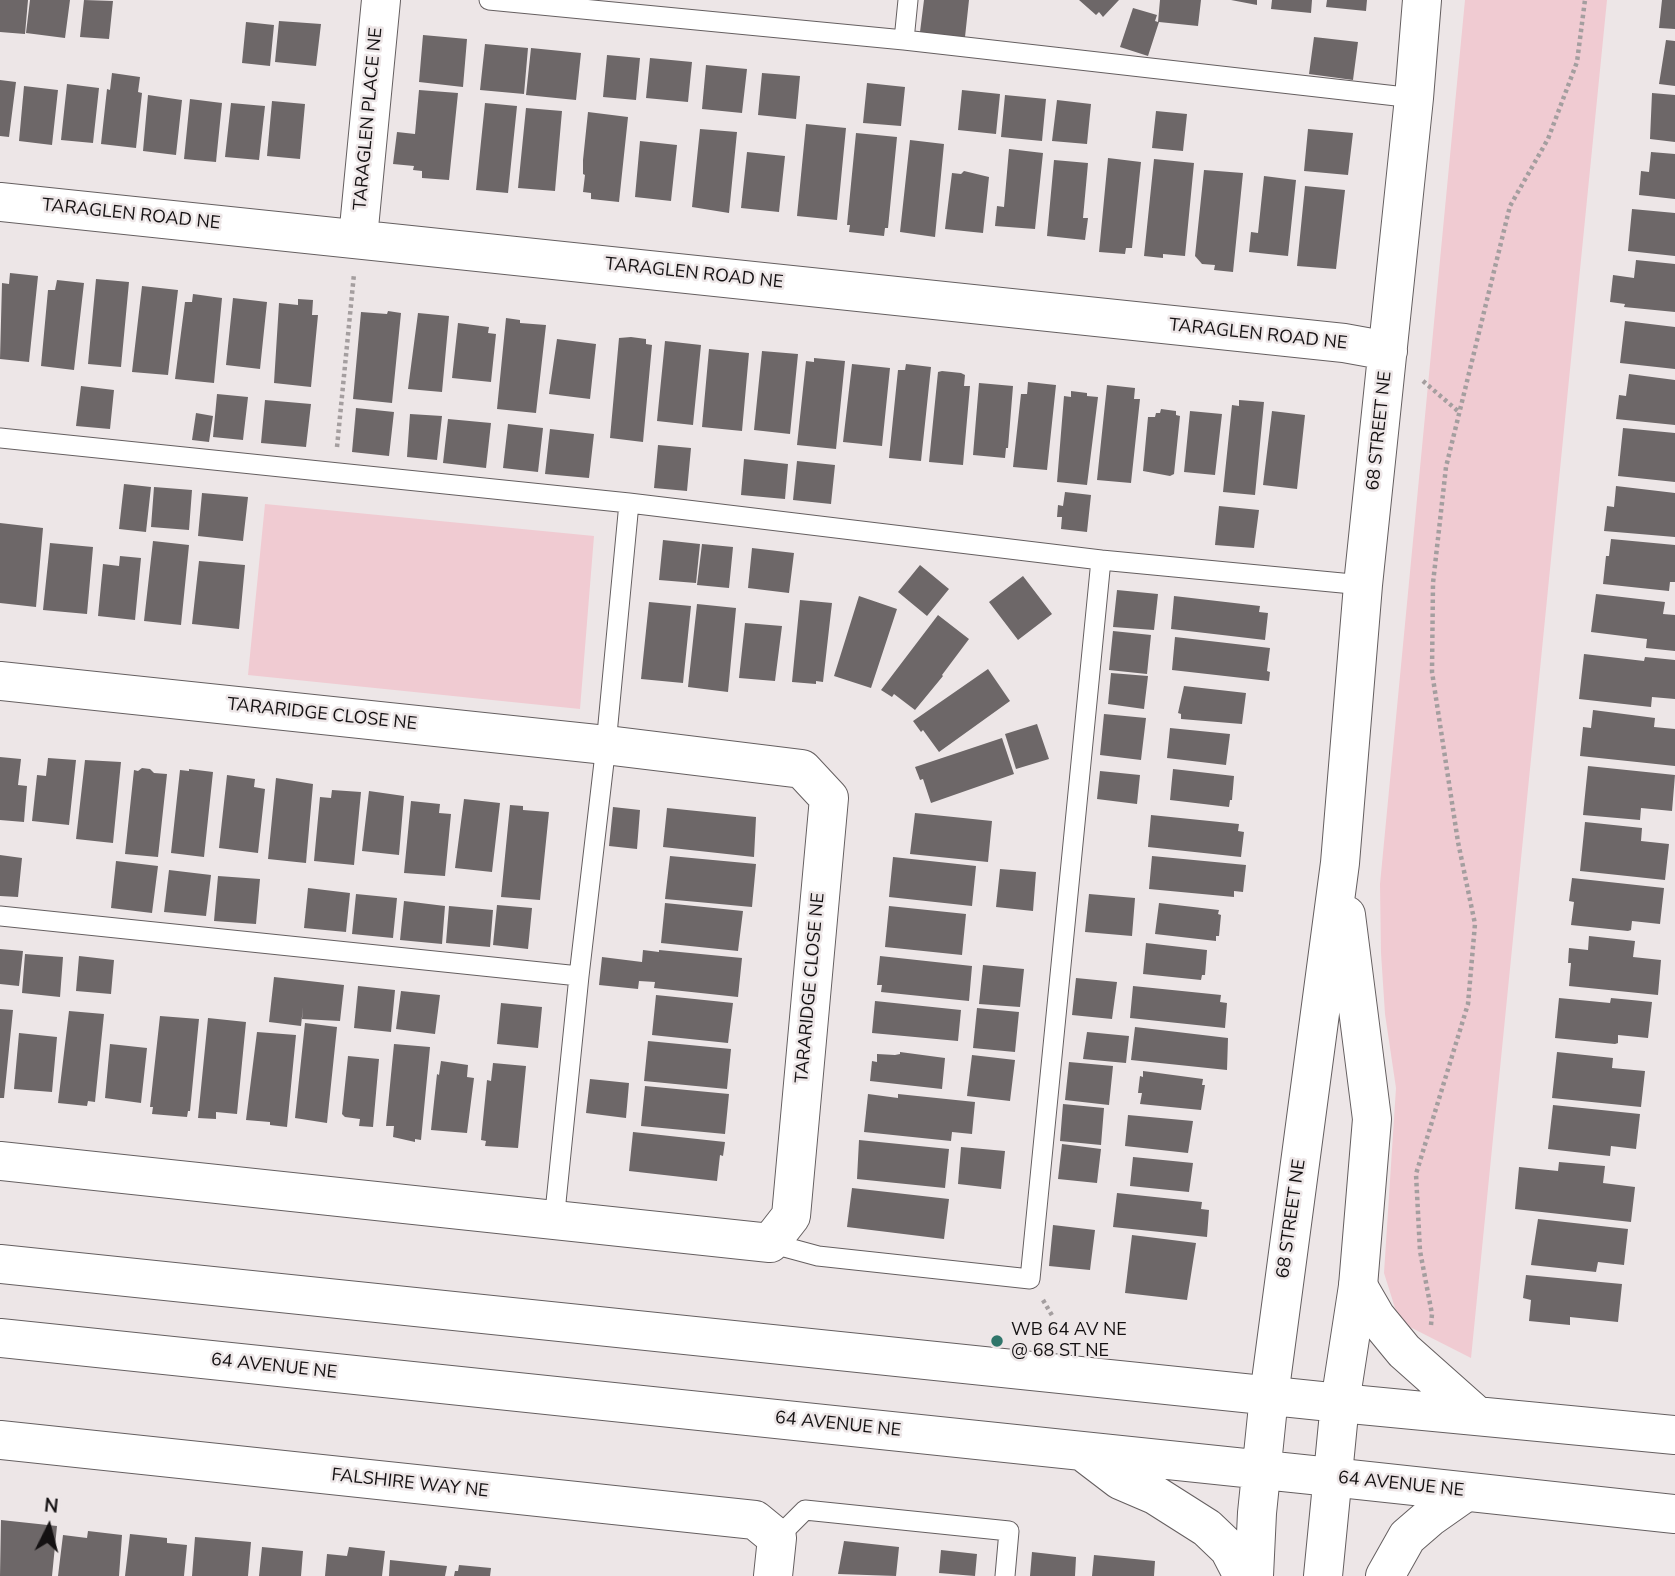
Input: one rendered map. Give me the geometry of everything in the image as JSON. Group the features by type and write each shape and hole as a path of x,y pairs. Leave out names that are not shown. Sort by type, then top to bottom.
{"street":[{"name":"TARAGLEN PLACE NE","path":"358,239 381,0"},
{"name":"68 STREET NE","path":"1254,1576 1269,1396 1340,863 1363,584 1422,0"},
{"name":"TARAGLEN ROAD NE","path":"0,202 1344,343 1388,351"},
{"name":"TARARIDGE CLOSE NE","path":"0,681 606,745 803,769 829,798 790,1216 770,1243"},
{"name":"68 STREET NE","path":"1323,1576 1331,1477 1358,1286 1372,1119 1340,863"},
{"path":"0,1161 770,1243"},
{"path":"0,1264 1269,1396 1675,1435"},
{"path":"1358,1286 1376,1317 1404,1350 1476,1415"},
{"name":"64 AVENUE NE","path":"0,1338 1675,1514"},
{"name":"FALSHIRE WAY NE","path":"0,1440 755,1520 777,1538"},
{"path":"1080,1450 1120,1480 1155,1494 1207,1528 1229,1549 1243,1576"},
{"path":"1385,1576 1407,1537 1466,1492"},
{"path":"773,1576 777,1538"}],"lane":[{"path":"489,0 904,40 1414,98"},
{"path":"904,40 908,0"},
{"path":"0,438 629,503 1101,560 1363,584"},
{"path":"554,1222 606,745 629,503"},
{"path":"770,1243 818,1256 1030,1279 1101,560"},
{"path":"0,916 579,976"},
{"path":"777,1538 805,1510 1009,1531 1005,1576"}],"path":[{"path":"1430,1333 1432,1314 1420,1251 1416,1174 1468,1004 1475,924 1458,842 1432,672 1433,583 1446,467 1510,206 1548,139 1577,62 1585,0"},
{"path":"334,473 358,239"}],"shaded area":[{"path":"1465,0 1607,0 1471,1358 1406,1325 1395,1308 1384,1273 1396,1088 1385,1014 1380,884"},
{"path":"265,504 594,536 580,709 248,675"}],"building":[{"path":"0,0 28,0 25,34 0,32"},
{"path":"30,0 70,0 65,38 26,33"},
{"path":"84,0 113,1 109,39 80,37"},
{"path":"924,0 969,0 965,37 920,32"},
{"path":"1079,0 1119,0 1103,17 1099,12 1096,15"},
{"path":"1160,0 1201,0 1198,26 1159,22 1148,56 1120,47 1133,8 1157,15 1155,21 1158,22"},
{"path":"1231,0 1257,0 1257,5"},
{"path":"1272,0 1312,0 1311,13 1271,9"},
{"path":"1327,0 1367,0 1366,11 1326,7"},
{"path":"1662,0 1675,0 1675,29 1659,28"},
{"path":"279,21 321,24 316,66 275,62"},
{"path":"246,22 274,25 270,66 242,63"},
{"path":"423,35 467,39 463,87 419,82"},
{"path":"1314,37 1358,42 1353,80 1309,74"},
{"path":"1666,40 1675,41 1675,86 1659,84"},
{"path":"485,44 528,48 524,94 480,90"},
{"path":"531,48 581,53 576,100 526,95"},
{"path":"607,55 640,58 636,100 603,97"},
{"path":"650,58 692,62 688,102 646,98"},
{"path":"706,65 747,69 742,113 702,109"},
{"path":"112,73 140,77 138,92 142,93 136,148 101,144 107,89 110,90"},
{"path":"762,73 800,76 796,119 758,115"},
{"path":"0,80 16,82 9,137 0,136"},
{"path":"867,83 905,87 901,126 863,123"},
{"path":"67,84 99,88 93,143 61,140"},
{"path":"24,86 58,90 52,145 19,141"},
{"path":"419,90 458,93 449,180 422,178 422,171 413,170 414,166 393,164 397,132 415,134"},
{"path":"962,90 1000,94 996,134 958,130"},
{"path":"1652,93 1675,95 1675,142 1650,139"},
{"path":"148,95 182,100 176,155 143,151"},
{"path":"1005,95 1046,99 1042,141 1001,137"},
{"path":"190,99 222,103 216,162 184,159"},
{"path":"1057,100 1091,104 1087,144 1052,141"},
{"path":"272,101 305,104 300,159 267,156"},
{"path":"231,103 265,106 259,160 225,157"},
{"path":"485,103 517,106 508,193 476,190"},
{"path":"526,108 562,111 555,191 518,188"},
{"path":"1156,111 1187,114 1183,151 1152,148"},
{"path":"588,112 628,117 619,202 591,199 591,193 583,192"},
{"path":"806,124 846,128 837,220 797,216"},
{"path":"700,129 737,132 729,213 692,207"},
{"path":"1308,129 1353,133 1348,175 1304,171"},
{"path":"856,133 897,137 888,228 885,228 884,236 849,232 850,225 847,225"},
{"path":"910,140 944,144 935,237 900,232"},
{"path":"640,141 677,145 671,201 635,197"},
{"path":"1009,149 1043,153 1035,229 995,226 997,206 1004,207"},
{"path":"747,152 785,156 779,212 741,208"},
{"path":"1651,152 1675,154 1675,199 1639,195 1641,171 1649,172"},
{"path":"1108,158 1141,162 1132,248 1126,248 1125,254 1099,252"},
{"path":"1154,159 1194,163 1185,256 1144,256"},
{"path":"1054,160 1088,163 1083,218 1088,218 1085,240 1047,236"},
{"path":"1204,170 1243,173 1233,272 1214,270 1215,265 1202,264 1195,256"},
{"path":"964,171 989,177 983,233 945,229 952,173 961,174"},
{"path":"1264,176 1296,180 1288,256 1249,252 1251,232 1258,233"},
{"path":"1305,186 1345,190 1336,269 1297,266"},
{"path":"1632,209 1675,213 1675,256 1628,251"},
{"path":"1636,260 1675,264 1675,312 1624,307 1625,304 1610,302 1613,275 1634,278"},
{"path":"10,273 38,276 29,362 0,359 2,283 9,284"},
{"path":"96,279 129,282 121,367 88,364"},
{"path":"57,280 84,283 74,370 41,366 48,290 55,290"},
{"path":"142,286 178,290 168,375 132,372"},
{"path":"193,294 222,298 214,383 175,379 185,302 192,302"},
{"path":"233,298 267,302 260,369 226,365"},
{"path":"298,299 313,300 312,315 318,315 311,387 274,383 279,303 298,305"},
{"path":"388,311 401,313 392,403 353,399 361,312 387,314"},
{"path":"418,313 449,316 442,392 408,389"},
{"path":"506,318 520,320 520,323 546,325 536,413 497,409"},
{"path":"1625,321 1675,327 1675,369 1620,363"},
{"path":"458,323 489,327 488,333 496,334 491,382 452,378"},
{"path":"619,338 646,339 646,344 652,345 643,442 610,438"},
{"path":"557,339 596,344 590,399 549,394"},
{"path":"665,341 701,345 693,425 657,421"},
{"path":"709,349 749,353 742,431 702,427"},
{"path":"762,351 798,354 790,434 754,430"},
{"path":"814,358 845,361 836,449 797,445 806,361 814,362"},
{"path":"852,364 890,368 882,446 843,442"},
{"path":"906,364 931,367 921,461 889,458 898,370 905,370"},
{"path":"938,372 965,375 964,386 970,386 963,465 929,462"},
{"path":"1629,374 1675,380 1675,425 1616,419 1619,395 1626,396"},
{"path":"1028,382 1056,385 1047,470 1013,467 1021,394 1027,394"},
{"path":"979,383 1013,386 1005,458 973,455"},
{"path":"1107,385 1135,388 1134,399 1140,399 1131,483 1097,480"},
{"path":"81,386 114,390 110,429 76,426"},
{"path":"1071,391 1098,397 1087,485 1057,482 1064,396 1071,397"},
{"path":"217,394 248,397 243,440 213,437"},
{"path":"265,400 311,404 306,447 261,443"},
{"path":"1239,400 1264,402 1255,495 1223,492 1232,405 1239,406"},
{"path":"356,408 394,412 389,456 352,452"},
{"path":"1161,409 1176,411 1176,415 1180,416 1174,474 1170,476 1143,471 1148,417 1155,417"},
{"path":"1190,411 1222,414 1215,475 1184,472"},
{"path":"1272,411 1305,415 1297,489 1263,485"},
{"path":"196,413 213,416 209,442 192,440"},
{"path":"410,414 442,416 437,460 407,457"},
{"path":"448,419 491,423 486,468 443,463"},
{"path":"508,424 543,428 538,472 503,468"},
{"path":"1623,428 1675,433 1675,482 1618,476"},
{"path":"550,429 594,434 589,478 545,474"},
{"path":"658,445 691,448 687,491 654,488"},
{"path":"744,459 788,464 785,499 741,495"},
{"path":"797,461 835,465 831,504 793,500"},
{"path":"124,484 151,487 146,532 119,529"},
{"path":"1616,486 1675,493 1675,537 1604,531 1607,506 1614,507"},
{"path":"154,487 192,490 189,530 151,527"},
{"path":"1065,492 1091,495 1087,532 1061,529 1062,517 1057,517 1058,505 1063,506"},
{"path":"202,493 248,497 243,541 198,536"},
{"path":"1219,506 1259,510 1254,548 1215,545"},
{"path":"0,523 43,528 36,607 0,603"},
{"path":"1611,539 1675,545 1675,582 1670,582 1669,591 1603,584"},
{"path":"663,540 700,544 696,583 659,580"},
{"path":"153,541 189,545 181,625 144,621"},
{"path":"50,543 93,547 87,614 43,610"},
{"path":"702,544 733,547 729,588 697,585"},
{"path":"752,548 794,553 789,593 748,588"},
{"path":"120,556 141,558 135,620 98,616 103,564 119,566"},
{"path":"199,561 245,565 239,629 192,624"},
{"path":"920,565 949,589 927,616 898,592"},
{"path":"1023,576 1052,614 1018,640 989,602"},
{"path":"1117,590 1158,594 1154,630 1113,627"},
{"path":"1596,594 1665,602 1663,614 1675,615 1675,651 1646,648 1647,639 1591,632"},
{"path":"859,596 897,609 871,688 834,676"},
{"path":"1174,596 1260,606 1259,612 1268,613 1265,640 1171,629"},
{"path":"800,600 832,603 823,682 816,681 816,684 792,682"},
{"path":"649,602 691,606 683,683 641,679"},
{"path":"697,604 736,608 728,692 688,687"},
{"path":"938,615 969,639 915,710 894,694 892,697 881,690"},
{"path":"745,623 782,626 775,681 739,678"},
{"path":"1113,631 1151,635 1147,674 1109,670"},
{"path":"1175,637 1270,648 1267,671 1270,672 1269,681 1172,670"},
{"path":"1584,654 1644,661 1645,657 1675,660 1675,699 1652,697 1651,707 1579,699"},
{"path":"988,669 1010,701 939,752 913,721"},
{"path":"1111,673 1148,676 1144,709 1108,704"},
{"path":"1184,686 1246,693 1242,724 1181,719 1181,714 1178,713"},
{"path":"1593,710 1655,718 1654,727 1675,729 1675,766 1580,756 1583,727 1591,728"},
{"path":"1104,714 1146,718 1141,760 1100,755"},
{"path":"1037,724 1049,759 1016,769 1005,734"},
{"path":"1170,728 1230,734 1226,765 1167,758"},
{"path":"1002,738 1014,774 931,803 923,779 920,780 915,767"},
{"path":"0,757 21,759 18,785 27,786 24,822 0,820"},
{"path":"48,758 76,760 69,825 32,821 37,775 46,776"},
{"path":"85,760 121,762 113,843 76,839"},
{"path":"1588,766 1675,775 1672,811 1641,808 1640,820 1583,815"},
{"path":"142,768 167,774 158,857 125,854 134,770"},
{"path":"1173,769 1234,776 1229,807 1170,800"},
{"path":"180,770 213,772 204,857 171,853"},
{"path":"1100,771 1140,775 1137,804 1097,799"},
{"path":"227,775 255,779 254,787 265,789 258,853 219,848"},
{"path":"276,778 313,784 306,863 268,859"},
{"path":"332,790 361,792 354,865 314,861 320,797 331,798"},
{"path":"369,791 404,796 399,855 362,851"},
{"path":"464,799 500,803 492,872 455,868"},
{"path":"411,801 440,804 439,813 451,814 445,876 404,873"},
{"path":"510,805 523,806 523,810 549,812 540,900 501,897"},
{"path":"613,807 640,810 637,849 609,846"},
{"path":"667,808 756,817 754,857 663,847"},
{"path":"915,813 992,821 988,862 910,854"},
{"path":"1151,815 1239,824 1238,831 1244,832 1241,857 1148,847"},
{"path":"1585,822 1642,828 1641,841 1669,844 1665,880 1580,871"},
{"path":"0,855 22,858 18,897 0,896"},
{"path":"670,856 756,864 752,907 665,899"},
{"path":"1152,856 1246,865 1243,892 1234,891 1234,897 1149,889"},
{"path":"893,857 976,866 972,906 889,897"},
{"path":"116,861 158,866 152,913 111,908"},
{"path":"1000,869 1036,872 1033,911 996,907"},
{"path":"169,870 211,875 206,916 164,912"},
{"path":"218,876 260,879 256,924 214,921"},
{"path":"1572,878 1664,888 1660,924 1632,921 1631,930 1628,931 1571,925 1574,902 1569,901"},
{"path":"308,888 350,893 346,932 304,928"},
{"path":"356,894 397,898 393,938 352,934"},
{"path":"1089,894 1135,898 1132,936 1085,932"},
{"path":"404,901 445,906 442,944 400,940"},
{"path":"665,903 743,911 738,951 661,943"},
{"path":"1159,903 1219,910 1219,936 1216,936 1216,941 1155,934"},
{"path":"497,905 532,908 528,949 493,945"},
{"path":"449,906 493,910 490,947 446,943"},
{"path":"889,906 966,914 962,955 885,947"},
{"path":"1589,936 1635,941 1633,957 1661,960 1658,995 1569,986 1569,948 1588,950"},
{"path":"1146,943 1207,950 1205,975 1202,975 1201,980 1143,974"},
{"path":"0,949 23,951 19,986 0,984"},
{"path":"643,950 742,958 738,997 654,988 655,982 639,981 638,989 599,985 602,957 642,962"},
{"path":"25,954 63,957 60,997 22,993"},
{"path":"79,956 114,960 111,994 76,991"},
{"path":"880,956 972,966 969,1001 881,992 882,985 877,985"},
{"path":"983,965 1024,969 1020,1007 979,1004"},
{"path":"274,977 344,985 340,1021 302,1019 303,1007 301,1026 269,1022"},
{"path":"1076,978 1117,982 1112,1019 1072,1015"},
{"path":"358,986 395,990 391,1032 354,1028"},
{"path":"1133,986 1221,995 1220,1002 1227,1003 1225,1028 1130,1018"},
{"path":"401,991 440,995 435,1034 396,1029"},
{"path":"656,995 733,1003 728,1043 652,1035"},
{"path":"1559,998 1610,1003 1611,998 1652,1002 1648,1038 1618,1035 1618,1043 1615,1044 1555,1038"},
{"path":"875,1001 961,1010 958,1041 872,1033"},
{"path":"501,1003 542,1007 538,1048 497,1044"},
{"path":"977,1008 1019,1012 1015,1052 973,1048"},
{"path":"0,1009 13,1010 4,1098 0,1098"},
{"path":"69,1011 104,1014 95,1102 88,1101 87,1106 58,1103"},
{"path":"160,1016 199,1019 190,1111 187,1117 152,1114 153,1107 150,1107"},
{"path":"208,1018 246,1022 237,1114 216,1112 216,1119 198,1118"},
{"path":"305,1023 337,1027 327,1123 295,1118"},
{"path":"1135,1027 1228,1038 1227,1070 1131,1060"},
{"path":"257,1032 296,1035 287,1127 246,1120"},
{"path":"1087,1032 1129,1036 1126,1063 1083,1059"},
{"path":"19,1033 57,1037 52,1092 14,1089"},
{"path":"648,1041 731,1049 727,1089 644,1081"},
{"path":"110,1044 147,1048 141,1103 105,1098"},
{"path":"394,1044 430,1047 421,1140 415,1139 415,1142 393,1137 394,1126 386,1126"},
{"path":"900,1052 945,1058 942,1089 870,1081 872,1061 877,1062 877,1054 895,1055"},
{"path":"1557,1052 1613,1058 1612,1068 1645,1071 1641,1107 1552,1098"},
{"path":"972,1055 1015,1060 1010,1101 967,1096"},
{"path":"348,1056 379,1059 373,1127 359,1126 360,1119 342,1114"},
{"path":"441,1061 468,1065 467,1077 474,1078 467,1133 431,1130"},
{"path":"1069,1062 1113,1066 1109,1105 1065,1100"},
{"path":"493,1063 526,1066 518,1148 485,1146 486,1141 481,1140 487,1080 491,1081"},
{"path":"1143,1071 1203,1079 1202,1085 1205,1085 1201,1110 1140,1104 1142,1093 1138,1093"},
{"path":"590,1079 629,1083 626,1118 586,1113"},
{"path":"645,1086 729,1094 725,1134 641,1126"},
{"path":"868,1094 898,1098 898,1094 975,1102 972,1134 952,1132 951,1141 864,1132"},
{"path":"1063,1104 1104,1108 1101,1145 1060,1141"},
{"path":"1553,1105 1640,1114 1636,1149 1611,1146 1610,1156 1548,1149"},
{"path":"1128,1115 1193,1121 1188,1153 1125,1146"},
{"path":"633,1132 725,1142 723,1156 720,1155 717,1181 629,1171"},
{"path":"859,1140 949,1149 945,1188 857,1179"},
{"path":"1062,1144 1101,1149 1097,1183 1058,1179"},
{"path":"961,1147 1005,1151 1001,1189 958,1184"},
{"path":"1133,1157 1193,1163 1189,1192 1130,1186"},
{"path":"1559,1162 1605,1166 1603,1183 1635,1187 1631,1222 1515,1209 1519,1167 1558,1171"},
{"path":"852,1188 949,1199 944,1239 847,1227"},
{"path":"1117,1193 1202,1202 1201,1209 1209,1210 1207,1237 1113,1227"},
{"path":"1538,1219 1628,1229 1624,1265 1598,1262 1596,1272 1531,1265"},
{"path":"1053,1225 1095,1230 1090,1270 1049,1266"},
{"path":"1132,1235 1196,1243 1187,1300 1125,1293"},
{"path":"1526,1275 1622,1284 1618,1322 1570,1317 1570,1325 1529,1321 1531,1300 1523,1298"},
{"path":"1,1520 57,1526 52,1576 0,1576"},
{"path":"88,1531 122,1535 119,1576 58,1576 63,1535 87,1538"},
{"path":"130,1534 167,1538 167,1543 187,1545 184,1576 125,1576"},
{"path":"195,1537 251,1542 248,1576 192,1576"},
{"path":"844,1541 899,1547 896,1576 838,1574"},
{"path":"262,1547 303,1551 301,1576 259,1576"},
{"path":"349,1547 385,1551 382,1576 325,1576 327,1554 347,1556"},
{"path":"941,1550 977,1554 975,1576 939,1573"},
{"path":"1032,1552 1076,1557 1075,1576 1030,1576"},
{"path":"1094,1555 1155,1561 1154,1576 1092,1576"},
{"path":"390,1560 447,1566 445,1576 389,1576"},
{"path":"459,1565 491,1568 490,1576 454,1576"}],"place":[{"name":"WB 64 AV NE @ 68 ST NE","path":"997,1341"}]}
